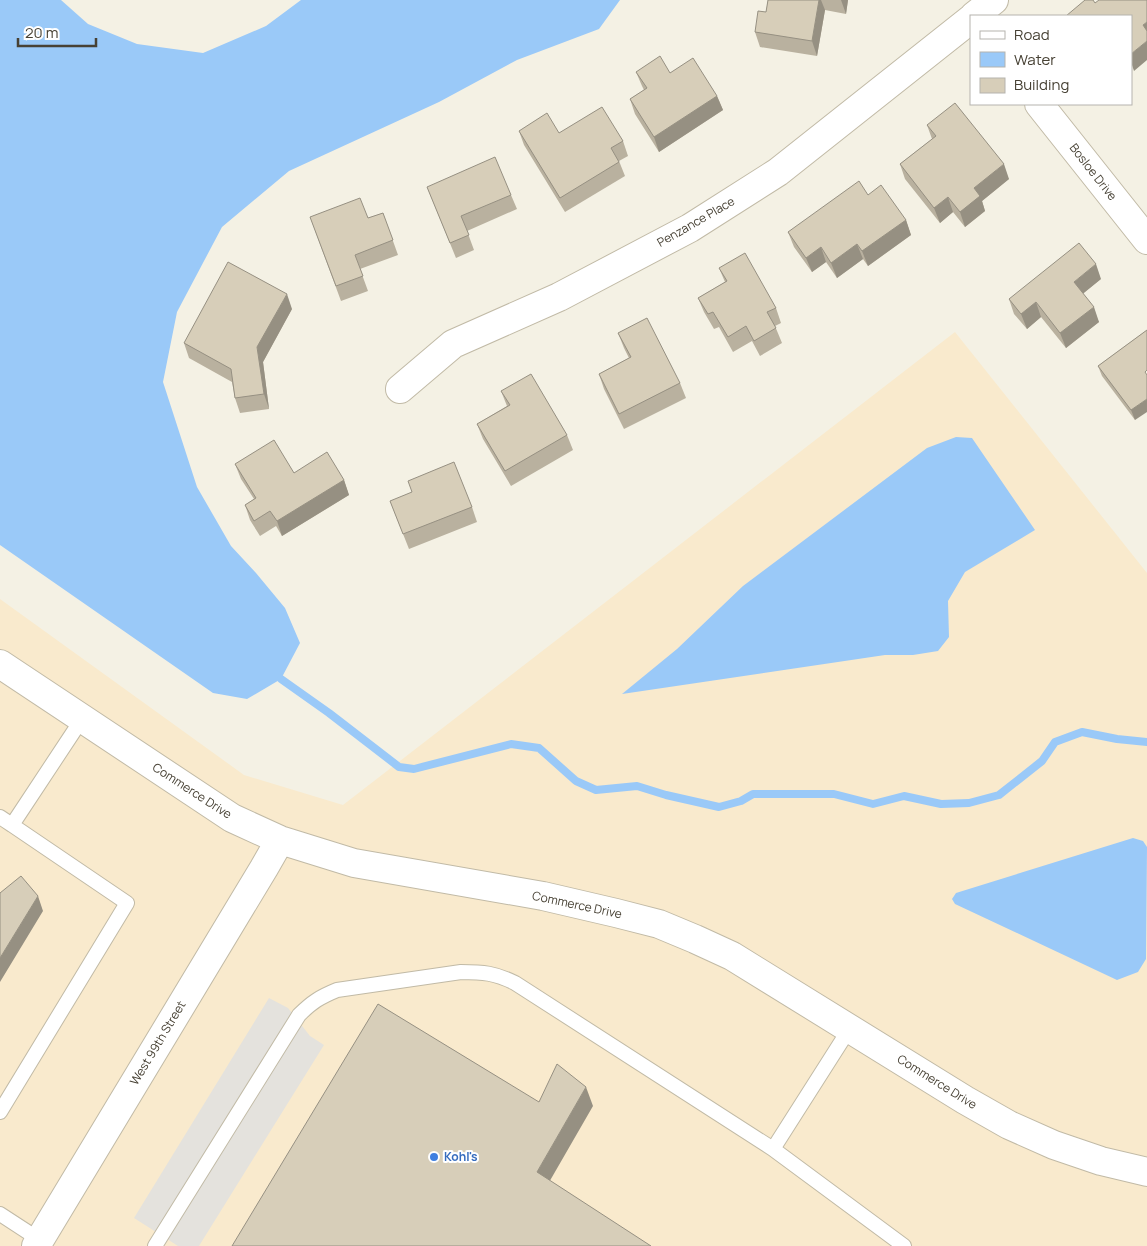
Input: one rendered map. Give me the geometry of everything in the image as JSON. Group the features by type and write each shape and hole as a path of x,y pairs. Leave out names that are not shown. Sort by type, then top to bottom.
{"street":[{"path":"956,0 970,18"},
{"path":"975,15 994,0"},
{"name":"Penzance Place","path":"400,389 453,344 559,297 664,242 690,228 778,172 970,20"},
{"name":"Bosloe Drive","path":"1040,105 1147,240"},
{"name":"Commerce Drive","path":"0,664 232,818 280,840 354,863 543,896 616,912 659,924 732,956 965,1100 1009,1125 1054,1145 1101,1161 1147,1172"},
{"name":"West 99th Street","path":"42,1244 280,840"}],"lane":[{"path":"12,825 82,719"},
{"path":"0,817 127,903 0,1112"},
{"path":"155,1246 299,1015 310,1004 337,990 461,972 481,972 501,976 515,983 773,1149 904,1246"},
{"path":"773,1149 850,1028"},
{"path":"0,1214 42,1244"}],"shaded area":[{"path":"955,332 1147,573 1147,1246 0,1246 0,599 244,775 343,805"},
{"path":"269,998 288,1008 310,1036 324,1045 199,1246 178,1246 134,1218"}],"water":[{"path":"0,0 61,0 88,24 137,44 203,53 266,26 301,0 620,0 599,29 517,60 439,102 289,171 222,227 177,312 163,382 197,487 231,546 285,608 300,643 281,679 247,699 213,693 0,545"},
{"path":"956,437 972,438 1035,530 965,572 948,601 949,637 938,651 913,655 885,655 622,694 677,649 743,586 927,448"},
{"path":"1133,838 1143,841 1147,847 1146,959 1138,972 1117,980 955,904 952,899 956,893"}],"building":[{"path":"768,0 819,0 812,41 755,32 758,11 766,12"},
{"path":"1085,0 1093,0 1095,3 1099,0 1147,0 1147,22 1143,25 1147,31 1147,41 1132,53 1132,15 1067,15"},
{"path":"660,56 670,73 693,58 717,96 654,137 630,99 647,88 636,72"},
{"path":"955,103 1004,164 974,188 980,196 960,212 948,197 934,208 900,164 936,136 927,125"},
{"path":"602,107 623,141 611,148 619,162 560,198 519,131 547,113 559,133"},
{"path":"495,157 511,195 461,216 469,235 450,243 427,187"},
{"path":"859,181 868,195 881,185 906,220 862,251 857,244 831,263 821,247 806,258 788,232"},
{"path":"360,198 368,218 383,213 393,240 355,255 363,276 336,286 310,217"},
{"path":"1079,243 1096,264 1074,282 1094,307 1060,333 1036,302 1021,314 1009,299"},
{"path":"745,253 776,308 767,312 776,328 754,341 746,326 728,337 713,312 708,314 698,298 727,281 719,268"},
{"path":"228,262 287,294 257,347 264,394 235,398 231,369 184,343"},
{"path":"647,318 680,383 619,414 599,374 631,357 618,333"},
{"path":"1147,330 1147,370 1145,372 1147,375 1147,399 1131,410 1098,366"},
{"path":"531,374 567,435 505,471 477,424 510,405 501,391"},
{"path":"274,440 294,473 327,452 344,480 277,521 270,511 254,521 245,505 256,498 235,464"},
{"path":"454,462 472,507 403,534 390,501 412,492 408,481"},
{"path":"21,876 38,896 0,958 0,893"},
{"name":"Kohl's","path":"378,1004 539,1102 557,1064 586,1087 537,1172 651,1246 232,1246"}],"waterway":[{"path":"281,679 399,767 414,769 511,744 539,748 576,781 596,790 637,786 666,795 719,807 741,801 753,794 834,794 873,804 904,796 941,804 969,803 999,795 1042,761 1055,742 1082,732 1117,739 1147,742"}],"place":[{"name":"Kohl's","path":"434,1157"}]}
